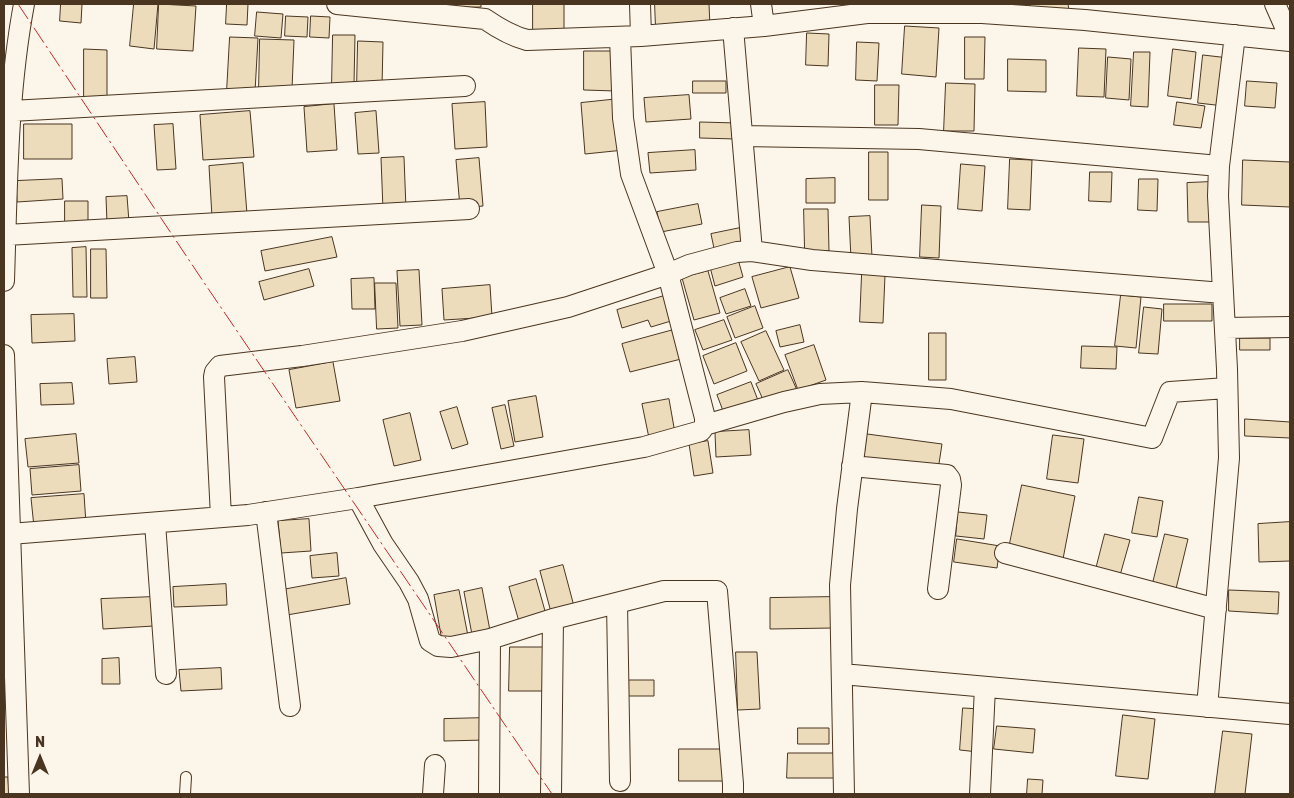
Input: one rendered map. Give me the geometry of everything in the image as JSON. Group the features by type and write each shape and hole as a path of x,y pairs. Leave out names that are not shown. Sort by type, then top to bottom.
{"street":[{"path":"4,281 11,111 17,40 24,4"},
{"path":"337,4 485,11 507,33 527,40 641,36 764,26 866,8 981,8 1085,12 1235,35 1290,39 1274,4"},
{"path":"640,4 641,36"},
{"path":"761,4 764,26"},
{"path":"733,28 752,251"},
{"path":"1207,707 1229,458 1228,388 1218,196 1219,166 1235,35"},
{"path":"10,534 266,512 358,498 644,447 702,431 705,418 668,274 631,174 623,118 620,37"},
{"path":"11,111 465,86"},
{"path":"742,136 919,139 1219,166"},
{"path":"6,235 469,209"},
{"path":"221,517 214,377 215,372 220,366 302,356 462,330 568,307 668,274 698,262 737,252 752,251 812,260 1223,293"},
{"path":"1225,328 1290,327"},
{"path":"4,354 5,433 18,794"},
{"path":"705,424 820,394 862,392 951,399 1152,438 1170,392 1228,388"},
{"path":"844,794 840,584 847,509 862,392"},
{"path":"852,466 947,475 950,479 951,485 938,589"},
{"path":"358,498 383,544 409,582 418,599 430,641 438,646 451,647 490,638 553,619 664,591 717,591 733,794"},
{"path":"266,512 290,706"},
{"path":"155,522 166,674"},
{"path":"1005,553 1216,609"},
{"path":"617,603 620,781"},
{"path":"551,794 553,619"},
{"path":"489,794 490,638"},
{"path":"842,674 1290,714"},
{"path":"980,794 985,687"},
{"path":"433,794 435,765"}],"lane":[{"path":"185,794 186,777"}],"building":[{"path":"61,4 82,4 81,23 60,21"},
{"path":"134,4 158,4 154,49 130,46"},
{"path":"159,4 196,6 193,51 157,49"},
{"path":"227,4 248,4 247,25 226,24"},
{"path":"443,4 481,4 481,7 443,8"},
{"path":"533,4 564,4 564,34 533,34"},
{"path":"655,4 709,4 710,27 656,29"},
{"path":"1030,4 1068,4 1069,10 1031,13"},
{"path":"257,12 283,14 281,38 255,36"},
{"path":"286,16 308,17 307,37 285,36"},
{"path":"311,16 330,17 329,38 310,37"},
{"path":"905,26 939,28 936,77 902,74"},
{"path":"807,33 829,34 828,66 806,65"},
{"path":"333,35 355,35 354,84 332,84"},
{"path":"230,37 258,38 255,92 227,91"},
{"path":"965,37 985,37 984,79 965,79"},
{"path":"260,39 294,40 292,89 259,88"},
{"path":"358,41 383,42 382,87 357,86"},
{"path":"857,42 879,43 877,81 856,80"},
{"path":"1079,48 1106,49 1104,97 1077,96"},
{"path":"84,49 107,50 107,101 84,101"},
{"path":"1173,49 1196,52 1191,99 1168,96"},
{"path":"584,51 617,51 616,91 584,90"},
{"path":"1134,52 1150,52 1148,107 1131,106"},
{"path":"1203,55 1229,58 1224,106 1198,103"},
{"path":"1108,57 1131,59 1129,100 1106,98"},
{"path":"1008,59 1046,60 1046,92 1008,91"},
{"path":"693,81 726,81 726,93 693,93"},
{"path":"1247,81 1277,83 1275,108 1245,106"},
{"path":"946,83 975,84 974,131 944,131"},
{"path":"875,85 899,85 898,125 875,125"},
{"path":"689,95 691,119 646,122 644,98"},
{"path":"619,99 624,150 585,154 581,103"},
{"path":"485,102 487,147 455,149 452,104"},
{"path":"1177,102 1205,106 1201,128 1174,125"},
{"path":"334,104 337,150 307,152 304,107"},
{"path":"250,111 254,157 203,160 200,115"},
{"path":"376,111 379,153 358,154 355,113"},
{"path":"700,122 737,123 736,139 700,138"},
{"path":"24,124 72,124 72,159 24,159"},
{"path":"173,124 176,169 157,170 154,125"},
{"path":"695,150 696,170 650,173 648,153"},
{"path":"869,152 888,152 888,200 869,200"},
{"path":"404,157 406,209 383,210 381,158"},
{"path":"479,158 483,206 460,208 456,160"},
{"path":"1010,159 1032,160 1030,210 1008,209"},
{"path":"1243,160 1290,162 1290,207 1242,205"},
{"path":"243,163 247,214 212,217 209,166"},
{"path":"961,164 985,166 982,211 958,209"},
{"path":"1090,172 1112,172 1111,202 1089,201"},
{"path":"835,178 835,203 806,203 806,179"},
{"path":"62,179 63,199 17,202 16,181"},
{"path":"1139,179 1158,179 1157,211 1138,210"},
{"path":"1210,182 1210,222 1188,222 1187,183"},
{"path":"127,196 129,222 107,223 106,197"},
{"path":"65,201 88,201 88,224 65,224"},
{"path":"698,204 702,224 661,232 657,212"},
{"path":"922,205 941,206 939,258 920,257"},
{"path":"804,209 828,209 829,251 805,251"},
{"path":"870,216 872,257 851,259 849,217"},
{"path":"745,227 749,246 715,253 711,234"},
{"path":"332,237 337,257 265,271 261,251"},
{"path":"86,247 87,297 73,297 72,248"},
{"path":"91,249 106,249 107,298 91,298"},
{"path":"738,259 743,277 715,286 710,267"},
{"path":"790,267 799,298 761,308 752,277"},
{"path":"309,269 314,286 264,300 259,282"},
{"path":"419,270 422,325 400,326 397,271"},
{"path":"708,271 720,313 694,320 682,278"},
{"path":"862,274 885,275 883,323 860,322"},
{"path":"374,278 375,309 352,309 351,279"},
{"path":"375,283 396,283 398,328 377,329"},
{"path":"490,285 492,317 444,320 442,289"},
{"path":"745,289 751,306 726,314 720,298"},
{"path":"1121,295 1141,297 1136,348 1115,346"},
{"path":"664,296 671,321 651,327 648,320 622,328 617,310"},
{"path":"1164,304 1212,304 1212,321 1164,321"},
{"path":"755,306 763,328 735,338 727,317"},
{"path":"1144,307 1162,309 1158,354 1139,353"},
{"path":"74,314 75,341 32,343 31,315"},
{"path":"724,320 732,340 703,350 695,330"},
{"path":"800,325 804,342 780,347 776,331"},
{"path":"677,329 685,358 630,372 622,344"},
{"path":"766,331 784,370 759,381 741,342"},
{"path":"929,333 946,333 946,380 929,380"},
{"path":"1240,338 1270,338 1270,350 1240,350"},
{"path":"736,343 747,371 714,384 703,356"},
{"path":"814,345 826,380 798,390 785,355"},
{"path":"1082,346 1117,347 1116,369 1081,368"},
{"path":"135,357 137,382 109,384 107,359"},
{"path":"333,362 340,401 296,408 289,370"},
{"path":"788,370 797,390 765,404 756,384"},
{"path":"751,382 759,403 725,416 717,395"},
{"path":"72,383 74,404 41,405 40,384"},
{"path":"536,396 543,437 515,442 508,401"},
{"path":"669,399 675,433 649,438 642,404"},
{"path":"505,405 514,446 501,449 492,408"},
{"path":"457,407 468,444 452,449 440,412"},
{"path":"410,413 421,460 394,466 383,420"},
{"path":"1245,419 1290,422 1290,438 1245,436"},
{"path":"749,430 751,455 716,457 715,432"},
{"path":"76,434 79,463 28,467 25,439"},
{"path":"867,434 942,444 938,470 864,459"},
{"path":"1053,435 1084,439 1078,483 1047,479"},
{"path":"708,441 713,473 694,476 689,444"},
{"path":"79,465 81,491 32,495 30,469"},
{"path":"1022,485 1075,496 1063,559 1009,548"},
{"path":"84,494 86,524 34,527 31,498"},
{"path":"1139,497 1163,501 1157,537 1132,533"},
{"path":"958,512 987,515 984,539 956,536"},
{"path":"309,519 311,551 281,553 278,521"},
{"path":"1290,522 1290,561 1259,562 1258,524"},
{"path":"1105,534 1130,540 1119,579 1095,573"},
{"path":"1165,534 1188,539 1175,593 1152,587"},
{"path":"957,539 1000,546 997,568 954,562"},
{"path":"337,553 339,576 312,578 310,556"},
{"path":"563,565 575,610 552,616 540,571"},
{"path":"346,578 350,604 287,615 282,590"},
{"path":"536,579 547,618 520,625 509,587"},
{"path":"226,584 227,605 174,607 173,587"},
{"path":"482,588 491,636 473,640 464,592"},
{"path":"459,590 468,636 442,641 434,595"},
{"path":"1229,590 1279,592 1278,614 1229,611"},
{"path":"153,597 154,626 103,629 101,599"},
{"path":"832,597 833,628 770,629 770,598"},
{"path":"510,647 547,647 547,691 509,691"},
{"path":"736,652 757,652 760,709 738,710"},
{"path":"119,658 120,684 102,684 102,659"},
{"path":"221,668 222,689 181,691 179,670"},
{"path":"629,680 654,680 654,696 629,696"},
{"path":"963,708 981,709 978,752 960,750"},
{"path":"1123,715 1155,719 1148,779 1116,776"},
{"path":"485,718 486,740 444,741 444,719"},
{"path":"997,726 1035,729 1033,753 994,749"},
{"path":"798,728 829,728 829,744 798,744"},
{"path":"1223,731 1252,734 1245,794 1215,794"},
{"path":"679,749 728,749 728,781 679,781"},
{"path":"788,753 837,753 837,778 787,778"},
{"path":"4,777 8,777 9,794 4,794"},
{"path":"1028,779 1043,780 1042,794 1027,794"}],"power":[{"path":"18,4 205,284 552,794"}]}
